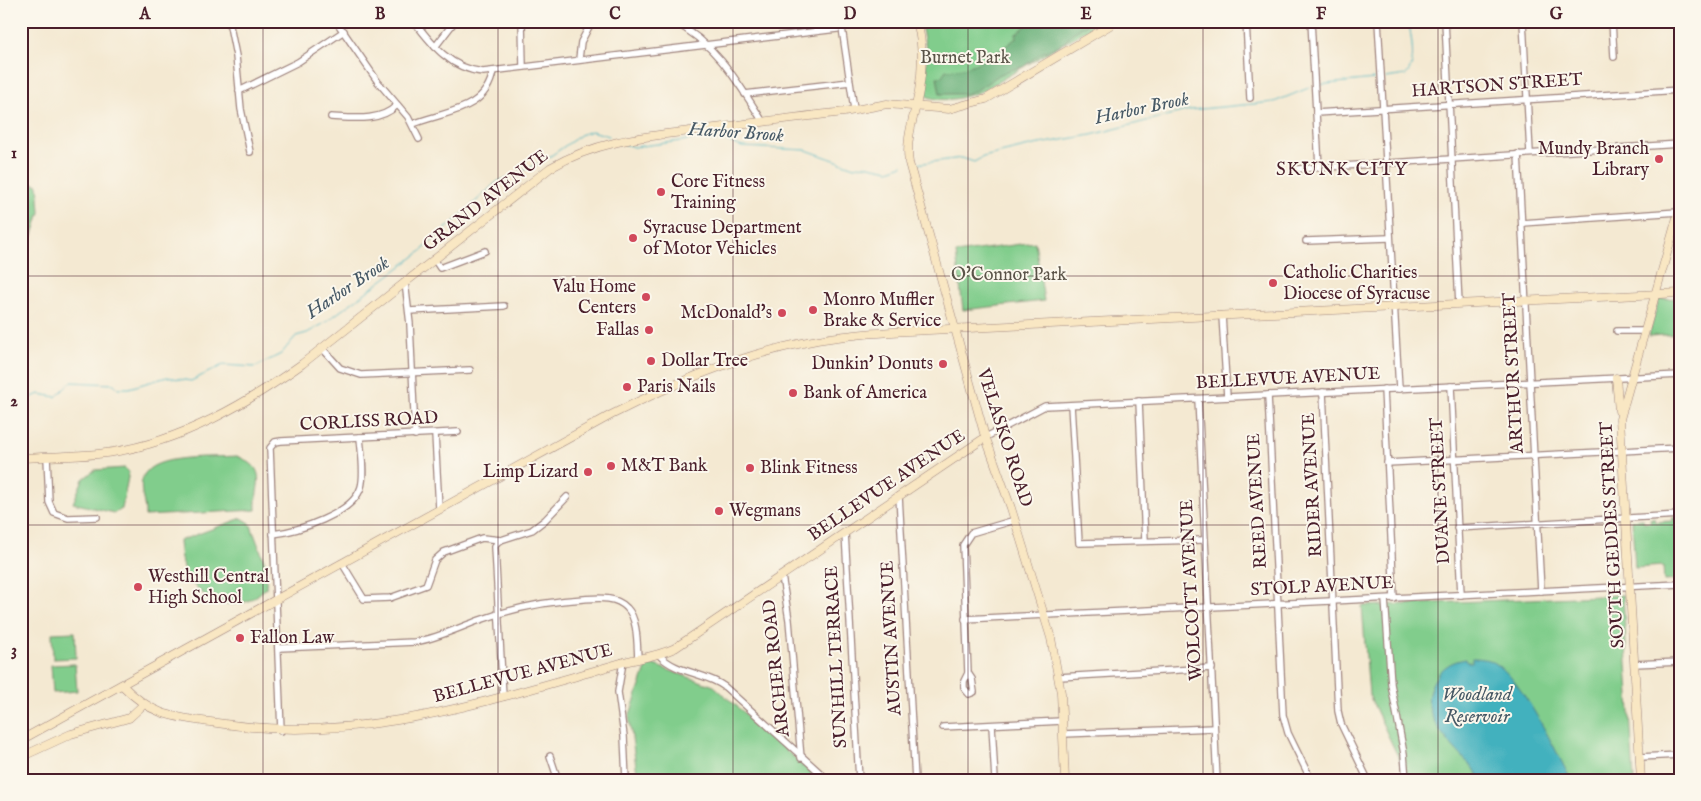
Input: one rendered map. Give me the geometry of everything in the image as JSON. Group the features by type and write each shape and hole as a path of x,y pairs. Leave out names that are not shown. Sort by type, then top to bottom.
{"street":[{"path":"336,21 378,82 396,106 413,124 419,139"},
{"path":"414,21 435,47 460,66 476,71 494,71 842,28 851,21"},
{"path":"435,47 455,21"},
{"path":"522,21 524,67"},
{"path":"579,59 581,42 592,21"},
{"name":"VELASKO ROAD","path":"918,21 922,62 908,142 909,163 986,437 1015,520 1044,614 1059,677 1065,780"},
{"name":"GRAND AVENUE","path":"21,458 114,452 159,441 183,432 264,390 322,348 516,193 550,168 570,157 612,142 887,104 950,109 986,99 1117,21"},
{"path":"1246,21 1250,98"},
{"path":"1311,21 1320,167"},
{"path":"1378,21 1399,389"},
{"path":"1445,21 1459,304"},
{"path":"1523,21 1530,153"},
{"path":"1612,21 1614,58"},
{"path":"230,22 236,56 239,91 250,152"},
{"path":"675,22 707,45 730,71 763,122"},
{"path":"842,28 854,110"},
{"path":"239,91 298,62 344,31"},
{"path":"413,124 467,107 478,100 490,84 494,71"},
{"path":"745,94 850,82"},
{"name":"HARTSON STREET","path":"1316,113 1680,90"},
{"path":"331,117 373,116 383,114 396,106"},
{"path":"1297,169 1680,144"},
{"name":"ARTHUR STREET","path":"1518,154 1541,591"},
{"path":"1522,223 1679,210"},
{"name":"SOUTH GEDDES STREET","path":"1641,780 1620,419 1630,378 1679,210"},
{"path":"1306,242 1389,238"},
{"path":"434,259 440,268 485,251"},
{"path":"405,282 409,311 415,434"},
{"path":"21,740 439,509 650,395 724,364 809,341 857,335 956,329 1680,293"},
{"path":"409,311 504,306"},
{"path":"1222,315 1227,397"},
{"path":"1617,331 1644,331"},
{"path":"322,348 340,368 348,372 369,375 470,370"},
{"name":"BELLEVUE AVENUE","path":"122,685 143,705 177,718 281,730 381,723 426,716 503,697 623,662 659,655 675,648 986,437 1038,408 1680,375"},
{"path":"1616,378 1620,419"},
{"name":"DUANE STREET","path":"1451,386 1461,595"},
{"path":"1384,389 1394,599"},
{"name":"RIDER AVENUE","path":"1323,392 1339,718 1368,780"},
{"name":"REED AVENUE","path":"1268,395 1283,715 1288,733 1311,780"},
{"name":"WOLCOTT AVENUE","path":"1198,399 1217,780"},
{"path":"1139,402 1145,541"},
{"path":"1071,405 1079,543 1204,540"},
{"name":"CORLISS ROAD","path":"273,534 268,455 272,445 280,441 458,432"},
{"path":"436,434 439,509"},
{"path":"281,730 273,534 309,527 352,502 358,495 362,483 360,437"},
{"path":"1387,463 1680,448"},
{"path":"46,457 48,502 54,513 68,518 97,517"},
{"name":"AUSTIN AVENUE","path":"899,496 915,780"},
{"path":"503,697 496,542 537,528 567,498"},
{"path":"1457,528 1680,515"},
{"path":"968,673 962,560 964,542 974,532 1015,520"},
{"name":"SUNHILL TERRACE","path":"845,533 859,780"},
{"path":"342,563 364,599 378,600 426,585 435,560 444,552 482,538 501,540"},
{"name":"ARCHER ROAD","path":"782,576 789,620 801,758"},
{"name":"STOLP AVENUE","path":"965,619 1680,584"},
{"path":"279,648 415,642 431,639 528,605 557,600 613,599 625,606 631,614 638,659"},
{"path":"1386,599 1391,684 1404,754 1406,780"},
{"path":"659,655 670,665 716,681 828,780"},
{"path":"623,662 618,692 624,736 626,780"},
{"path":"1634,664 1680,662"},
{"path":"1059,677 1212,668"},
{"path":"21,758 71,734 124,720 134,715 143,705"},
{"path":"943,728 1062,721"},
{"path":"992,725 995,780"},
{"path":"1063,734 1214,728"},
{"path":"1640,757 1680,755"},
{"path":"550,756 558,780"}],"green space":[{"name":"Burnet Park","path":"920,21 1102,21 982,91 960,98 945,100 924,95 927,52"},
{"path":"1032,21 1093,21 1073,33 1064,43 1040,54 1023,67 999,75 977,90 965,94 940,94 937,77 941,77 946,70 975,64 1001,50"},
{"path":"24,180 38,185 40,212 27,254 21,258 21,181"},
{"name":"O'Connor Park","path":"1035,242 1044,301 963,310 956,253"},
{"path":"1680,298 1680,334 1649,336 1659,299"},
{"path":"237,456 247,461 257,472 256,510 145,516 142,482 149,469 171,460"},
{"path":"125,468 129,472 122,509 114,513 73,503 83,479 95,470"},
{"path":"1673,517 1680,521 1680,580 1664,581 1663,566 1635,568 1632,520 1643,519 1644,523 1651,522 1651,518 1654,518 1655,522 1673,521"},
{"path":"242,518 250,523 267,568 266,588 252,599 241,603 223,603 206,595 191,583 184,571 179,541"},
{"path":"1623,595 1634,780 1409,780 1369,695 1362,606"},
{"path":"75,632 76,658 53,659 52,633"},
{"path":"648,663 714,686 820,780 638,780 629,717"},
{"path":"75,664 77,691 53,693 51,665"}],"water":[{"name":"Woodland Reservoir","path":"1472,658 1495,663 1516,684 1537,716 1571,780 1482,780 1452,746 1434,720 1429,707 1429,693 1435,679 1444,668 1461,660 1466,659 1467,662 1472,662"}],"waterway":[{"name":"Harbor Brook","path":"1386,78 1406,75 1410,70 1412,64 1412,42 1409,21"},
{"name":"Harbor Brook","path":"1318,85 1374,79"},
{"name":"Harbor Brook","path":"916,164 962,158 974,162 983,157 1034,145 1091,135 1190,110 1274,102 1311,87"},
{"name":"Harbor Brook","path":"21,402 39,394 56,397 71,382 114,384 118,388 129,388 167,377 191,381 223,365 255,367 281,354 296,336 307,333 323,324 419,253 497,182 542,162 582,134 592,131 609,136"},
{"name":"Harbor Brook","path":"624,144 634,147 697,139 727,141 742,147 806,150 854,167 864,165 889,170 903,165"}],"place":[{"name":"Mundy Branch Library","path":"1659,159"},
{"name":"Core Fitness Training","path":"661,192"},
{"name":"Syracuse Department of Motor Vehicles","path":"633,238"},
{"name":"Catholic Charities Diocese of Syracuse","path":"1273,283"},
{"name":"Valu Home Centers","path":"646,297"},
{"name":"Monro Muffler Brake & Service","path":"813,310"},
{"name":"McDonald's","path":"782,313"},
{"name":"Fallas","path":"649,330"},
{"name":"Dollar Tree","path":"651,361"},
{"name":"Dunkin' Donuts","path":"943,364"},
{"name":"Paris Nails","path":"627,387"},
{"name":"Bank of America","path":"793,393"},
{"name":"M&T Bank","path":"611,466"},
{"name":"Blink Fitness","path":"750,468"},
{"name":"Limp Lizard","path":"588,472"},
{"name":"Wegmans","path":"719,511"},
{"name":"Westhill Central High School","path":"138,587"},
{"name":"Fallon Law","path":"240,638"}],"district":[{"name":"SKUNK CITY","path":"1342,170"}]}
